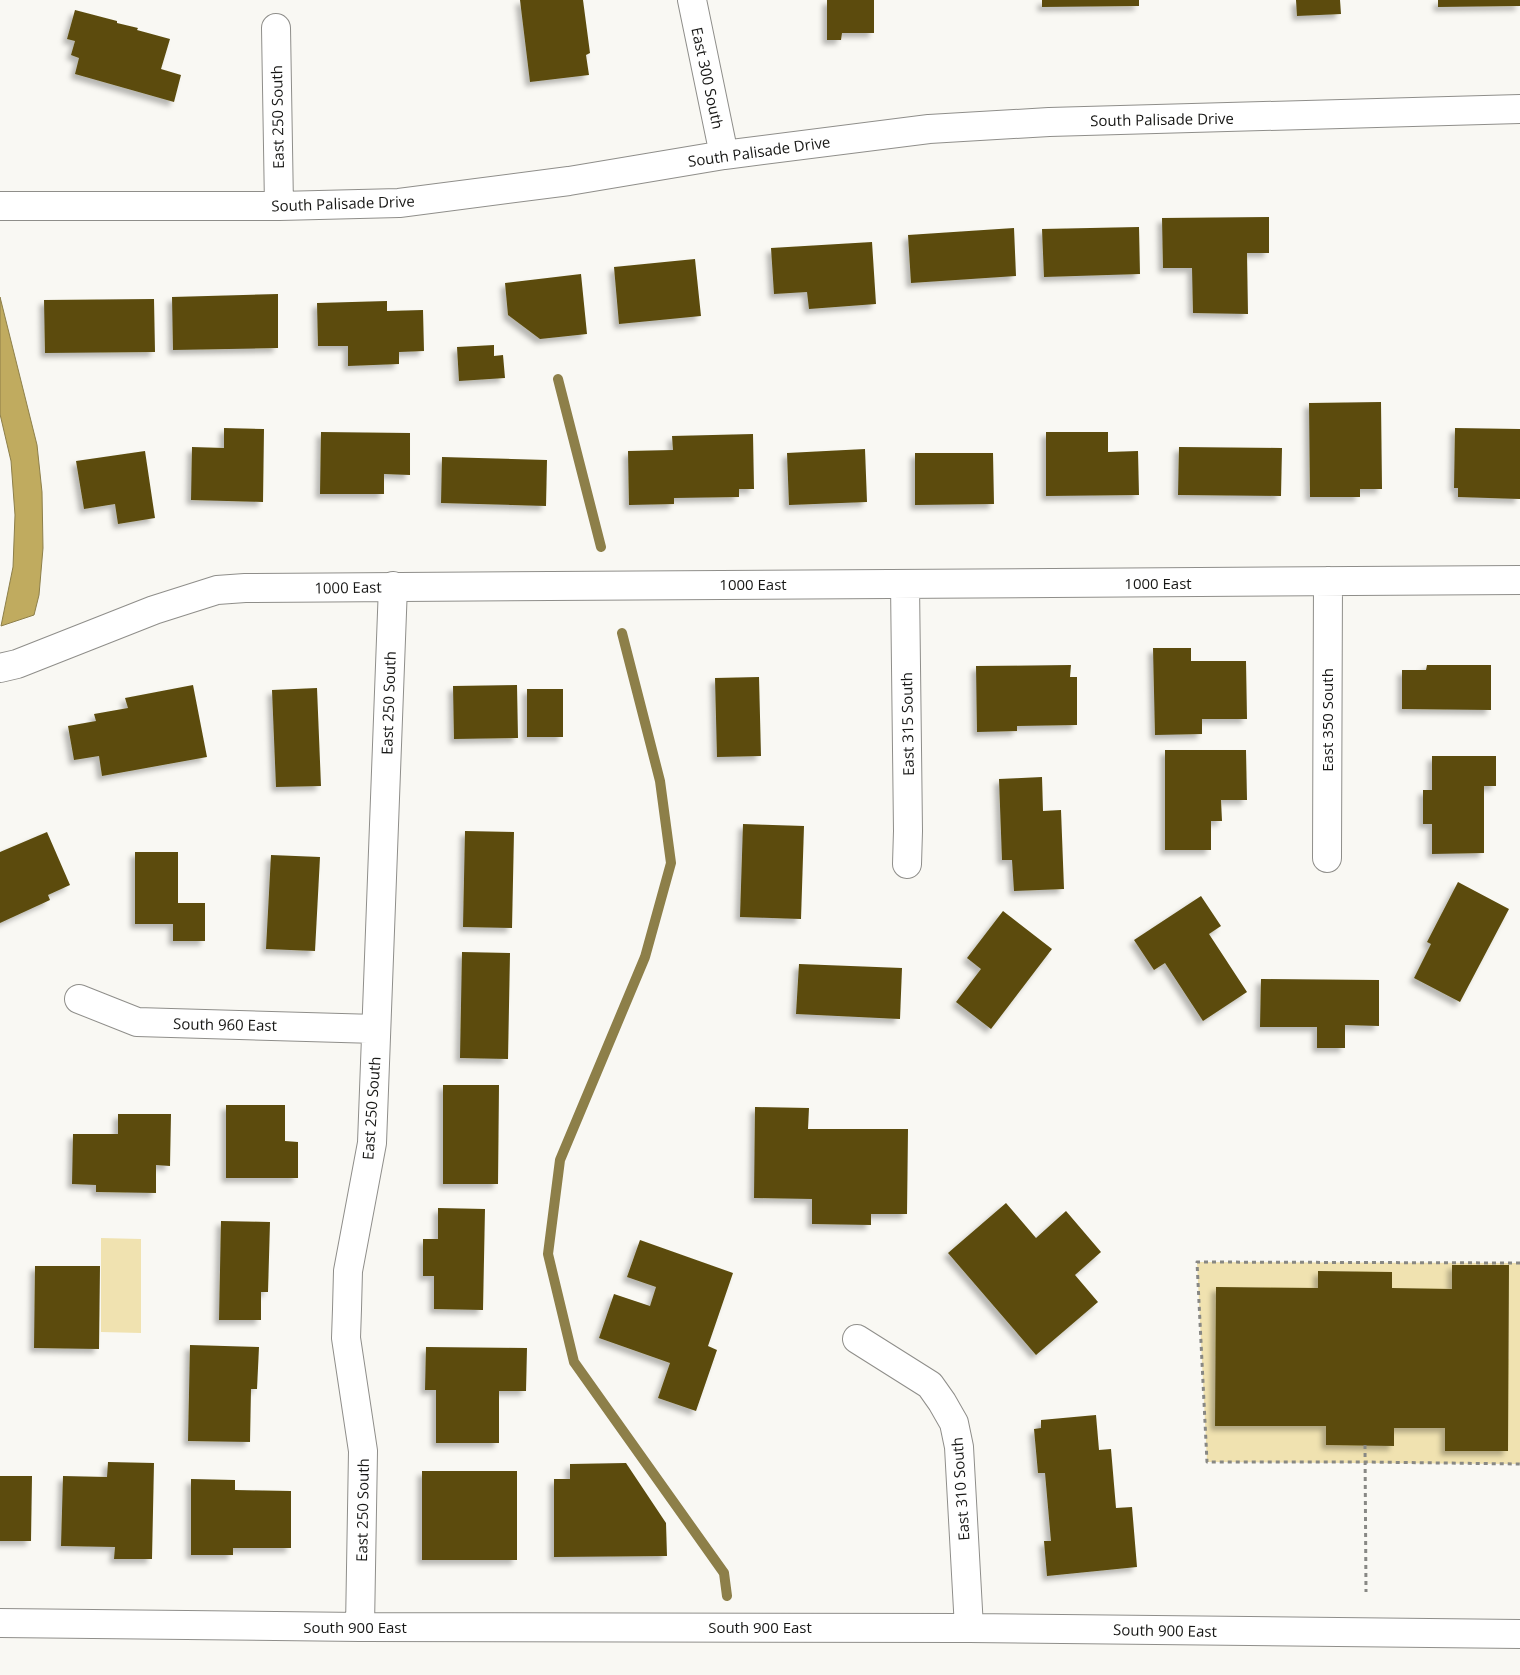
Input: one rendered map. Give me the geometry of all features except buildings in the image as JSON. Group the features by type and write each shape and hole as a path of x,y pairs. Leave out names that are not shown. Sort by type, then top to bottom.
{"street":[{"name":"East 300 South","path":"692,0 724,155"},
{"name":"East 250 South","path":"276,28 279,206"},
{"name":"South Palisade Drive","path":"0,206 279,206 399,203 569,180 724,155 928,129 1049,122 1520,109"},
{"name":"1000 East","path":"0,668 50,652 154,610 217,590 245,588 1520,580"},
{"name":"East 350 South","path":"1327,858 1328,582"},
{"name":"East 315 South","path":"905,584 907,864"},
{"name":"East 250 South","path":"360,1627 363,1451 346,1338 348,1271 372,1143 392,586"},
{"name":"South 960 East","path":"79,999 137,1022 376,1029"},
{"name":"East 310 South","path":"856,1339 930,1385 954,1422 959,1447 969,1628"},
{"name":"South 900 East","path":"0,1623 360,1627 969,1628 1520,1634"}],"path":[{"path":"1520,1263 1197,1262 1207,1462 1520,1464"},
{"path":"1365,1446 1366,1592"}],"shaded area":[{"path":"0,297 37,445 42,492 43,548 39,595 34,615 1,626 13,567 15,515 11,461 0,414"},
{"path":"101,1238 141,1239 141,1333 101,1332"},
{"path":"1197,1262 1520,1263 1520,1464 1207,1462"}],"waterway":[{"path":"558,379 601,547"},
{"path":"622,633 660,781 671,863 645,957 560,1160 548,1254 574,1362 724,1573 727,1596"}]}
